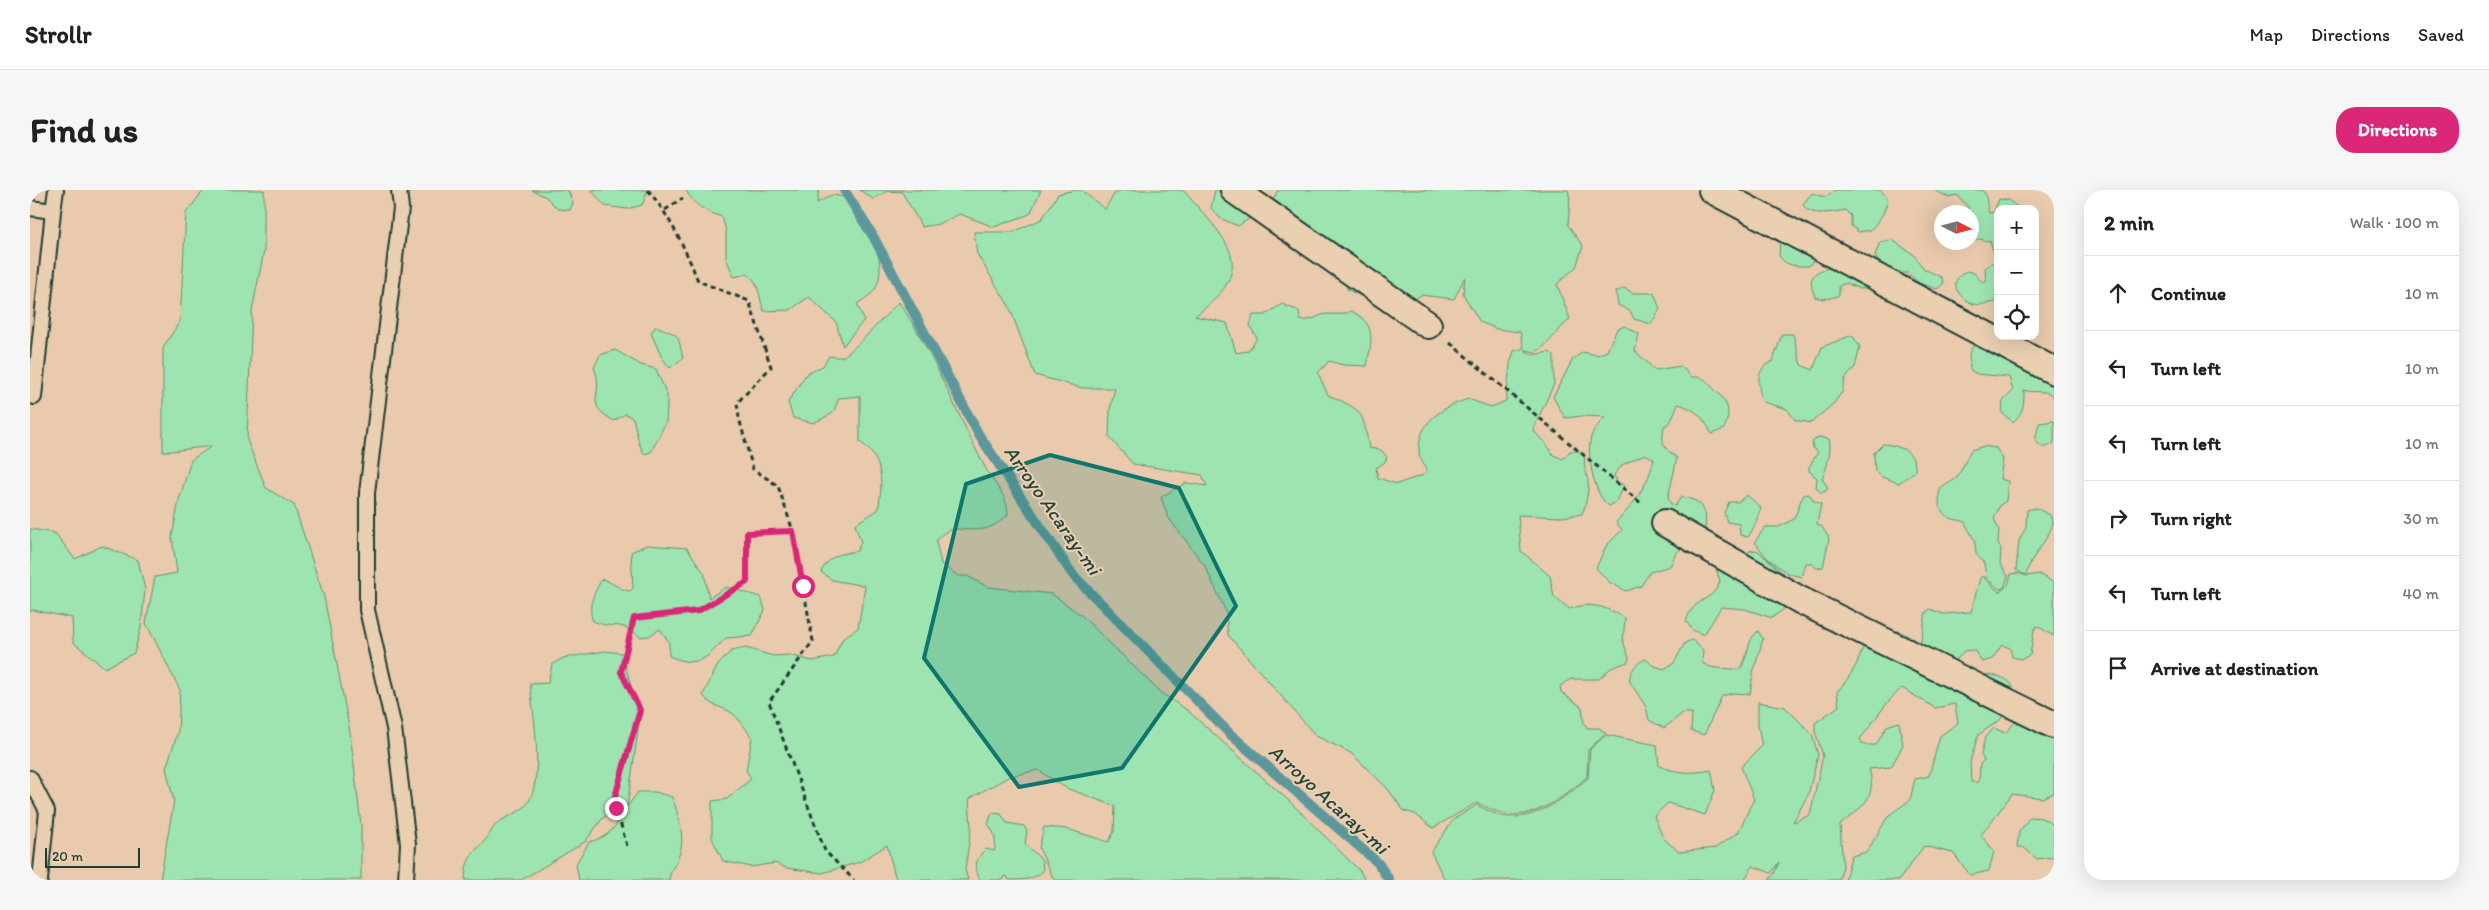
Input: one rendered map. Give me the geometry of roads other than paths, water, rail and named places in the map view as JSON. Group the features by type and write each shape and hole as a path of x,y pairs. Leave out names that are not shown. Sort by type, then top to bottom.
{"street":[{"path":"1234,190 1428,324"},
{"path":"1712,190 2054,371"},
{"path":"1665,523 1800,600 2054,725"}],"lane":[{"path":"34,397 56,190"},
{"path":"399,190 401,208 368,493 367,610 394,728 408,844 406,880"},
{"path":"30,208 53,211"},
{"path":"30,778 46,811 40,880"}],"waterway":[{"name":"Arroyo Acaray-mi","path":"844,190 873,236 979,435 1073,575 1229,733 1378,863 1389,880"}]}
